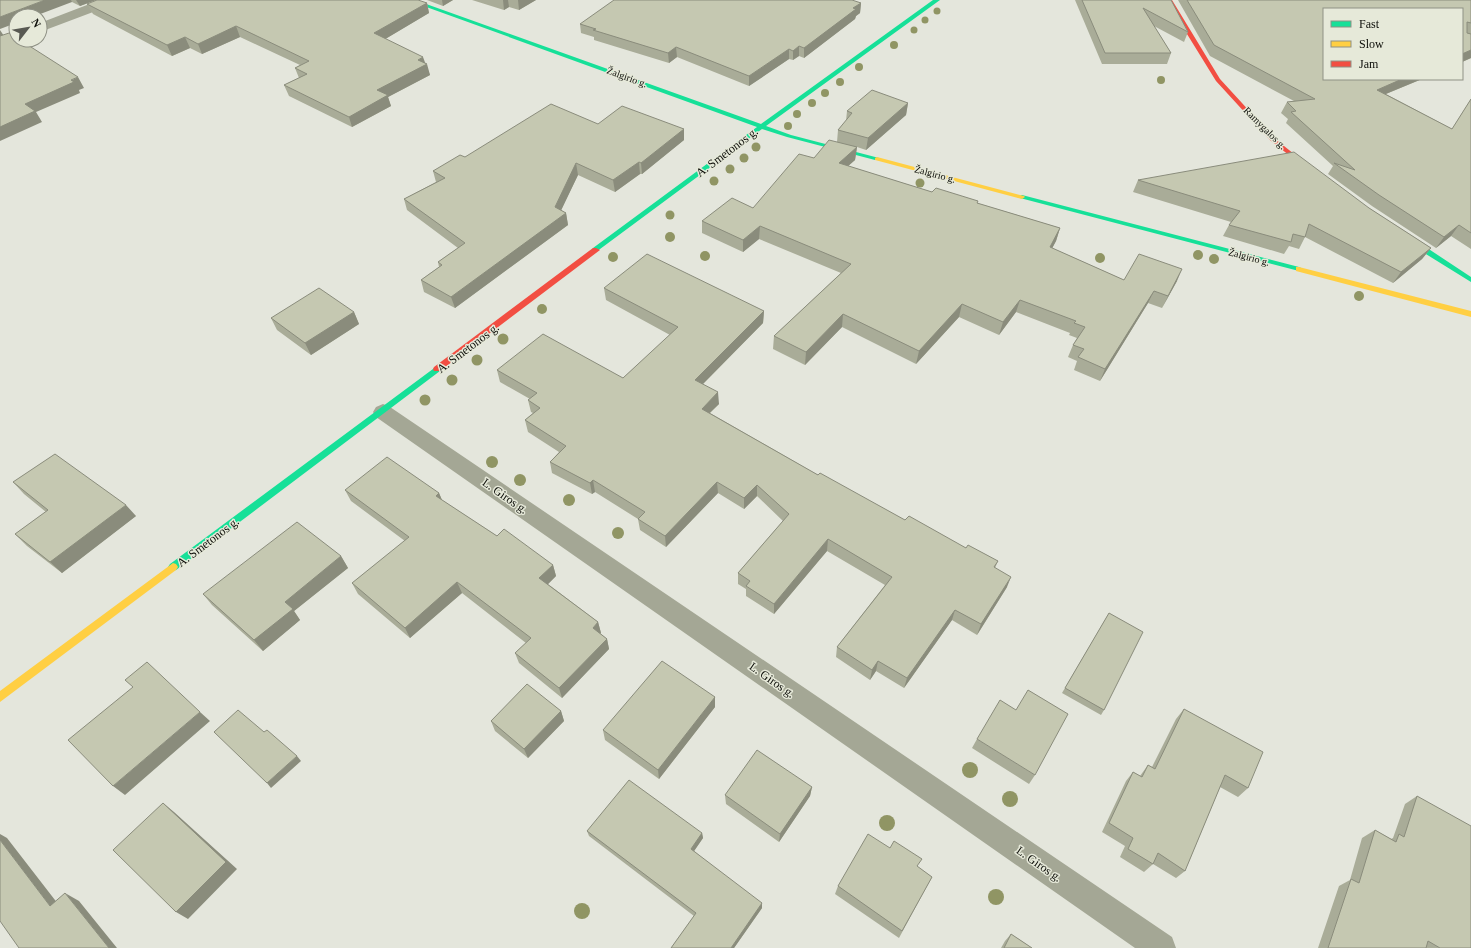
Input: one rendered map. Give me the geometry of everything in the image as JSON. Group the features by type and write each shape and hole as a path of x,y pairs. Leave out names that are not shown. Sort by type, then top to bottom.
{"street":[{"path":"48,25 112,0"},
{"name":"Žalgirio g.","path":"410,0 797,138 1471,314"},
{"name":"A. Smetonos g.","path":"0,697 383,412 763,125 937,0"},
{"name":"Ramygalos g.","path":"1169,0 1218,80 1272,139 1318,176"},
{"path":"1392,229 1471,280"},
{"name":"L. Giros g.","path":"383,412 1161,948"}],"building":[{"path":"0,0 45,0 24,8 8,8 8,14 0,17"},
{"path":"97,0 418,0 427,3 374,33 423,57 418,60 427,64 377,90 388,95 349,117 284,85 307,74 295,68 309,61 236,26 198,44 185,37 167,45 87,4"},
{"path":"614,0 852,0 861,3 853,8 856,9 804,48 799,46 793,51 789,49 749,76 676,47 668,53 593,30 596,29 580,24"},
{"path":"1082,0 1171,0 1188,32 1143,8 1171,53 1105,53"},
{"path":"1187,0 1471,0 1471,23 1467,22 1467,33 1471,34 1471,50 1463,54 1463,8 1323,8 1323,80 1400,80 1377,90 1452,129 1471,99 1471,233 1459,225 1444,237 1379,195 1334,163 1355,170 1291,112 1296,111 1287,102 1315,99 1214,45"},
{"path":"8,33 8,48 33,48 78,77 71,80 74,82 25,104 35,111 0,127 0,36"},
{"path":"872,90 908,103 868,138 838,130 852,113 847,111"},
{"path":"551,104 598,124 622,106 684,129 641,163 639,162 613,180 576,163 555,207 566,213 451,297 421,280 442,265 438,262 465,243 404,199 445,178 433,171 460,155 465,157"},
{"path":"829,140 857,147 839,163 932,192 936,188 978,201 977,203 1060,228 1050,247 1124,280 1139,254 1182,269 1168,296 1154,291 1105,369 1078,357 1084,349 1073,345 1085,327 1074,323 1076,321 1020,300 1003,322 962,304 919,351 843,314 806,352 774,336 851,264 760,226 743,240 702,221 732,198 753,208 799,154 814,158"},
{"path":"1294,152 1369,208 1431,248 1401,272 1309,224 1305,237 1293,234 1291,242 1229,225 1240,211 1138,180"},
{"path":"647,254 764,311 695,380 718,392 702,409 818,475 820,473 905,520 909,516 966,548 968,545 998,561 994,567 1011,577 981,624 955,610 907,678 878,661 872,670 837,647 892,577 828,539 774,604 746,586 750,581 738,573 789,514 757,485 744,498 717,482 665,536 638,519 645,512 593,480 590,483 550,462 566,446 525,420 540,408 528,400 537,393 497,370 543,334 623,378 678,327 604,288"},
{"path":"319,288 354,312 305,343 271,318"},
{"path":"55,454 126,505 50,562 15,534 48,510 13,482"},
{"path":"387,457 439,493 436,496 497,536 504,529 553,565 539,578 598,622 593,628 607,639 559,688 515,653 531,638 457,582 405,628 352,583 409,537 345,490"},
{"path":"297,522 341,556 285,602 293,609 254,640 203,594"},
{"path":"1109,613 1143,632 1104,710 1065,688"},
{"path":"662,661 715,697 658,770 603,730"},
{"path":"147,662 200,712 113,786 68,740 133,687 125,680"},
{"path":"527,684 561,711 524,749 491,721"},
{"path":"1028,690 1068,714 1035,775 977,739 1000,700 1016,710"},
{"path":"1184,709 1263,752 1248,788 1225,775 1185,871 1158,853 1153,864 1128,849 1133,838 1109,823 1133,772 1142,777 1148,765 1155,769"},
{"path":"238,710 264,732 267,730 297,756 267,783 214,732"},
{"path":"757,750 812,787 780,834 725,795"},
{"path":"629,780 702,833 691,849 762,903 731,948 671,948 696,913 587,831"},
{"path":"1417,796 1471,826 1471,948 1440,948 1428,941 1426,948 1328,948 1351,879 1359,883 1375,830 1396,842 1399,834 1404,837"},
{"path":"163,803 226,862 176,912 113,850"},
{"path":"868,834 890,848 894,841 922,859 917,866 932,877 902,931 838,886"},
{"path":"0,840 50,906 65,893 109,948 19,948 0,921"},
{"path":"1011,934 1032,948 1004,948"}],"traffic: fast":[{"path":"410,0 789,136 877,159"},
{"path":"596,250 763,125 937,0"},
{"path":"1022,197 1299,269"},
{"path":"1403,236 1471,280"},
{"path":"173,567 437,369"}],"traffic: slow":[{"path":"877,159 1022,197"},
{"path":"1299,269 1471,314"},
{"path":"0,697 173,567"}],"traffic: jam":[{"path":"1169,0 1218,80 1272,139 1312,171"},
{"path":"437,369 596,250"}]}
